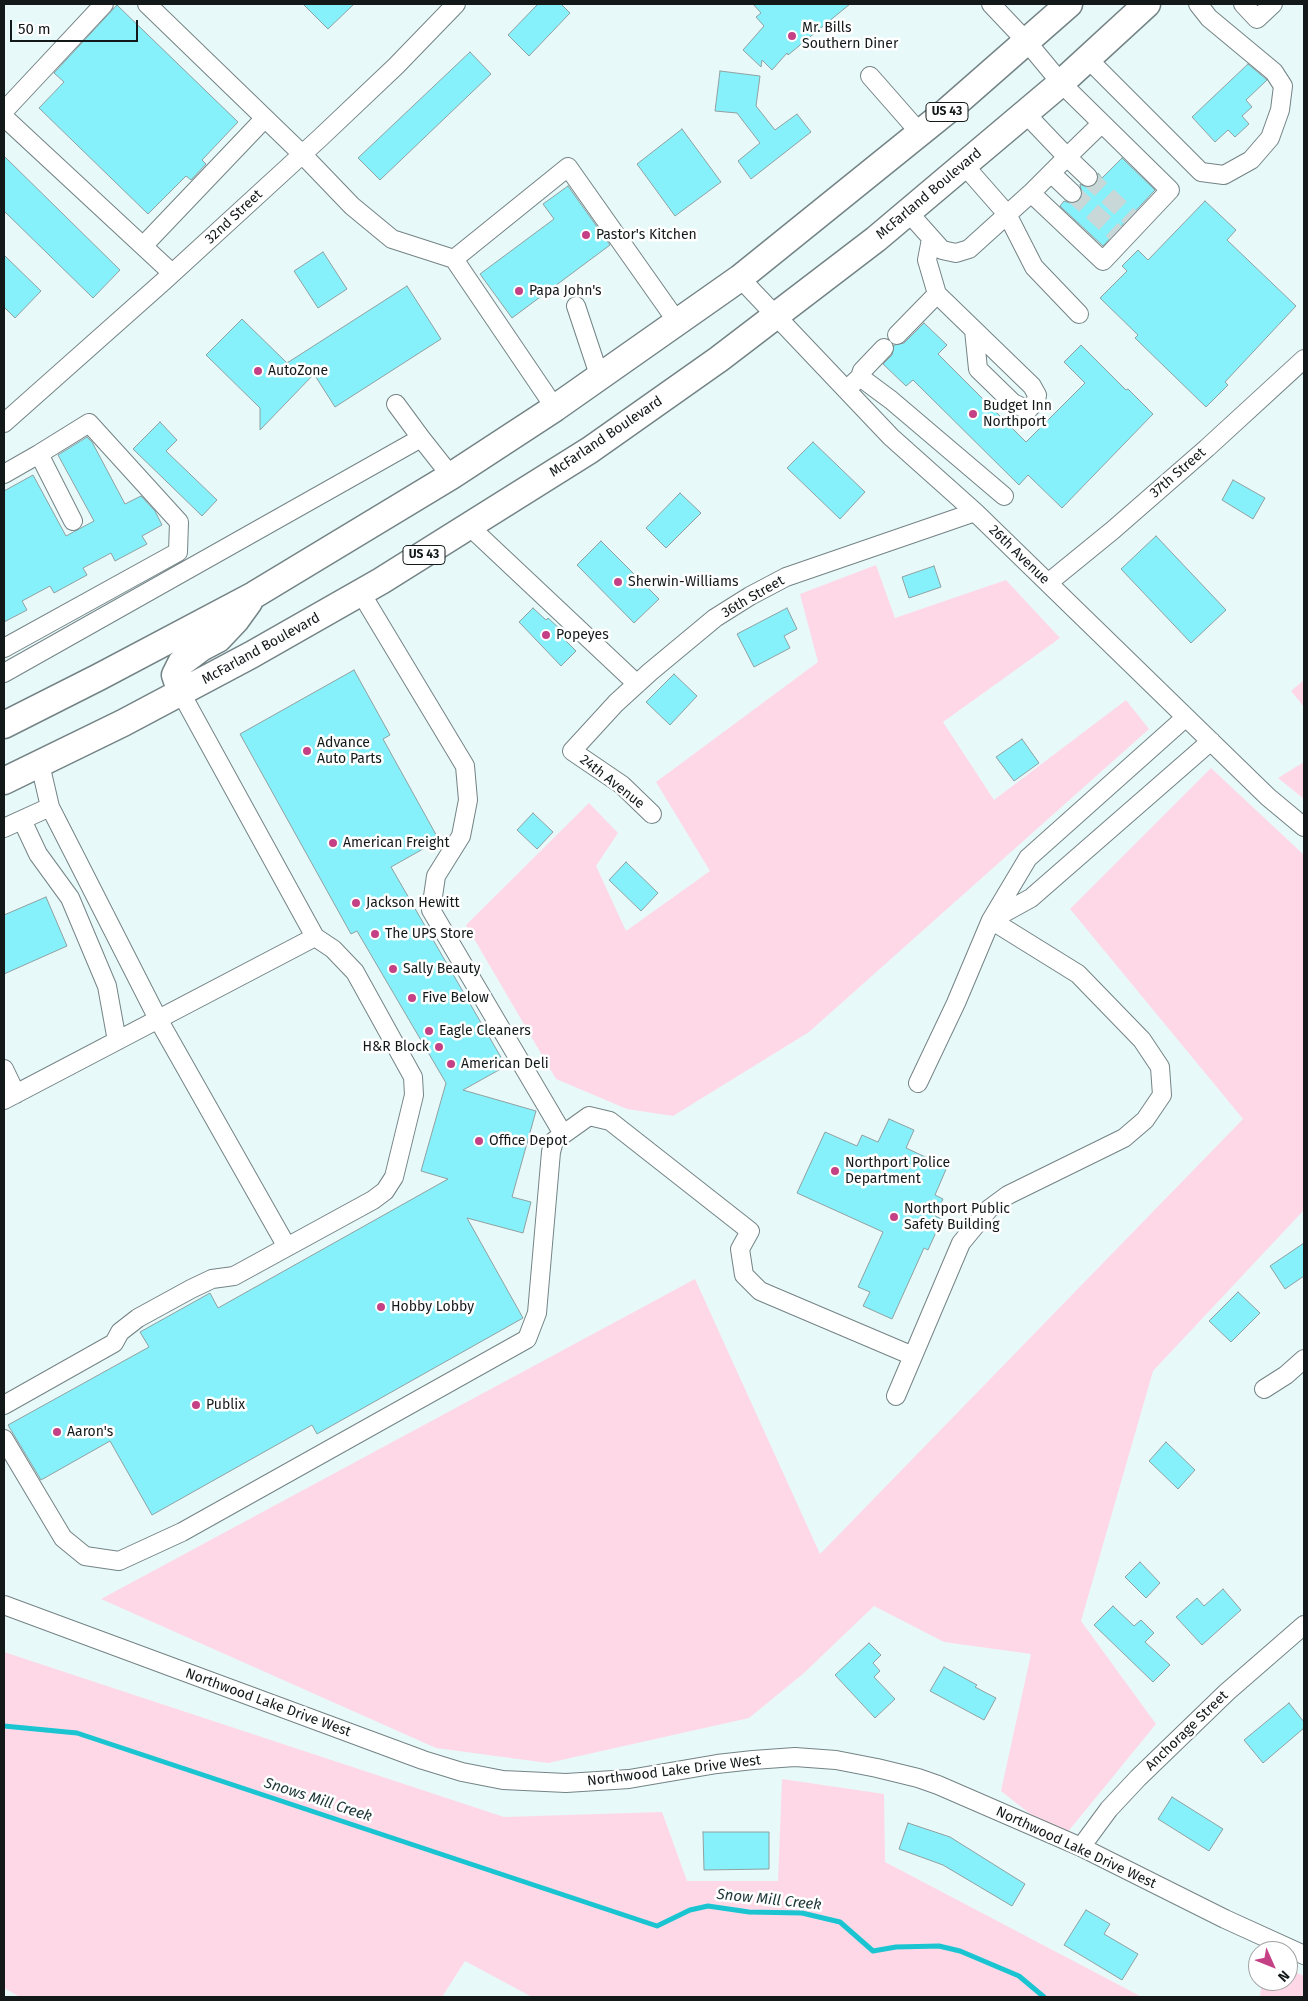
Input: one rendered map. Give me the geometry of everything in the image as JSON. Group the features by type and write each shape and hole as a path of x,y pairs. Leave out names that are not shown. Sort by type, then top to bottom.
{"highway":[{"name":"US 43","path":"4,725 254,595 451,476 600,378 740,278 920,133 1069,4"},
{"name":"McFarland Boulevard","path":"4,781 181,693 361,593 590,450 719,359 876,239 1088,59 1147,4"},
{"path":"181,693 175,675 181,663 201,648 218,639 236,620 254,595"}],"street":[{"path":"4,111 104,4"},
{"path":"147,4 266,118 352,206 392,239 454,259 555,408"},
{"path":"991,4 1027,42 1060,82 1170,190 1135,221 1120,237 1103,261 1031,193"},
{"path":"1088,59 1201,172 1224,174 1251,160 1270,138 1280,110 1282,86 1274,72 1209,18 1198,4"},
{"path":"1243,4 1257,19 1273,4"},
{"name":"32nd Street","path":"4,423 172,273 396,66 447,7"},
{"path":"870,76 920,133"},
{"path":"1025,113 1088,177"},
{"path":"4,117 172,273"},
{"path":"143,246 266,118"},
{"path":"908,212 942,250 956,253 969,249 1031,193 1102,123"},
{"path":"964,165 1007,214 1034,267 1079,314"},
{"path":"454,259 568,167 678,323"},
{"path":"1051,173 1072,193"},
{"path":"931,239 927,260 937,294 974,330"},
{"name":"26th Avenue","path":"740,278 891,437 975,512 1268,797 1304,827"},
{"path":"897,335 937,294"},
{"path":"576,306 600,378"},
{"path":"846,390 860,377 862,371 884,348"},
{"name":"37th Street","path":"1048,583 1149,499 1304,359"},
{"path":"860,377 891,400 1004,496"},
{"path":"396,404 451,476"},
{"path":"4,474 88,422 179,522 178,552 4,648"},
{"path":"4,672 421,438"},
{"path":"39,454 73,521"},
{"name":"36th Street","path":"572,751 616,703 637,684 699,631 757,592 786,577 975,512"},
{"path":"469,526 637,684"},
{"path":"361,593 465,766 468,800 460,836 436,876 431,910 563,1134"},
{"path":"4,1405 114,1343 120,1332 138,1318 212,1279 234,1276 373,1200 385,1191 394,1177 414,1096 413,1077 355,972 333,949 315,937 181,693"},
{"path":"918,1083 956,1003 991,920 1028,858 1186,716"},
{"path":"991,920 1031,898 1211,741"},
{"name":"24th Avenue","path":"572,751 622,785 652,814"},
{"path":"40,764 50,807 158,1019 287,1247"},
{"path":"4,828 50,807"},
{"path":"22,820 38,854 70,898 107,986 117,1041"},
{"path":"896,1396 961,1243 989,1209 1008,1195 1124,1138 1145,1120 1162,1095 1160,1067 1136,1033 1078,974 991,920"},
{"path":"4,1069 10,1097 315,937"},
{"path":"4,1439 63,1538 85,1556 119,1561 182,1532 528,1339 537,1313 551,1152 554,1141 589,1116 610,1121 750,1231 740,1249 741,1258 744,1275 760,1291 913,1356"},
{"path":"1264,1389 1286,1375 1304,1359"},
{"name":"Northwood Lake Drive West","path":"4,1605 365,1740 462,1772 503,1780 566,1783 629,1779 753,1760 795,1758 836,1760 877,1768 938,1785 1081,1847 1225,1919 1304,1955"},
{"name":"Anchorage Street","path":"1081,1847 1109,1809 1138,1778 1227,1692 1304,1625"}],"shaded area":[{"path":"876,565 895,618 1006,580 1060,638 943,722 994,800 1126,700 1149,729 809,1032 673,1116 627,1109 556,1079 466,925 589,803 618,833 596,866 626,931 710,871 656,782 818,662 800,594"},
{"path":"1304,680 1304,707 1291,691"},
{"path":"1304,762 1304,799 1278,778"},
{"path":"1211,768 1304,855 1304,1210 1153,1371 1081,1621 1156,1724 1062,1839 1001,1791 1031,1654 944,1642 874,1606 804,1673 749,1718 548,1763 436,1748 101,1599 695,1279 820,1554 1243,1119 1070,909"},
{"path":"4,1652 504,1817 662,1812 687,1881 778,1881 782,1779 884,1794 885,1862 1142,1997 532,1997 465,1961 442,1997 20,1997 4,1988"},
{"path":"1298,1973 1304,1976 1304,1997 1260,1997 1261,1991 1298,1991"}],"building":[{"path":"303,4 354,4 328,29"},
{"path":"538,4 561,4 570,13 529,56 508,35"},
{"name":"Mr. Bills Southern Diner","path":"753,4 850,4 788,55 787,53 772,70 762,60 761,67 743,50 764,26 756,17 761,13"},
{"path":"117,5 238,122 202,160 206,164 191,180 186,176 148,214 39,108 64,82 54,73"},
{"path":"470,52 491,74 380,180 358,158"},
{"path":"1248,64 1267,80 1246,100 1252,107 1242,116 1249,124 1235,137 1228,130 1215,142 1192,117"},
{"path":"720,71 760,76 756,106 775,130 797,114 811,132 751,179 738,161 760,143 737,113 715,111"},
{"path":"682,129 721,182 675,216 637,164"},
{"path":"4,156 120,270 93,298 4,211"},
{"path":"1122,158 1155,190 1103,246 1060,206 1064,201 1070,203 1079,201 1082,195 1080,184 1086,187 1095,185 1098,173 1102,178"},
{"path":"568,186 610,245 512,318 480,274 554,219 543,204"},
{"path":"1205,201 1236,230 1227,240 1296,306 1225,382 1228,385 1206,407 1135,338 1138,335 1100,298 1127,271 1122,266 1138,250 1148,260"},
{"path":"323,252 347,289 318,308 294,271"},
{"path":"4,255 41,291 15,318 4,307"},
{"path":"407,286 441,339 335,407 314,374 260,430 260,408 206,355 242,319 287,363"},
{"name":"Budget Inn Northport","path":"924,323 947,345 938,354 1026,442 1085,383 1064,362 1081,345 1153,414 1062,508 1028,475 1019,485 913,380 906,386 883,364 892,355 894,345 904,343"},
{"path":"160,422 177,440 166,451 217,500 202,516 133,449"},
{"path":"87,437 92,442 125,504 141,496 155,511 162,525 142,536 147,544 115,561 111,553 83,568 87,575 54,593 50,586 22,601 27,610 4,622 4,491 33,475 66,536 94,521 58,455"},
{"path":"813,442 865,492 840,519 787,468"},
{"path":"1233,480 1265,498 1253,519 1222,500"},
{"path":"680,493 701,513 666,548 646,528"},
{"path":"1156,536 1226,610 1191,643 1121,569"},
{"name":"Sherwin-Williams","path":"601,541 659,599 634,623 577,565"},
{"path":"934,566 941,587 909,598 902,577"},
{"name":"Popeyes","path":"533,608 561,630 558,633 576,651 561,666 519,622"},
{"path":"787,608 797,629 784,636 790,648 754,667 737,634"},
{"path":"354,670 390,735 383,739 439,840 391,867 506,1066 463,1090 536,1111 512,1197 531,1202 523,1233 467,1218 523,1318 317,1434 312,1425 152,1515 110,1441 41,1480 8,1425 149,1347 140,1332 210,1293 218,1308 448,1179 421,1171 446,1083 357,931 351,934 240,734"},
{"path":"674,674 697,696 670,725 646,702"},
{"path":"1022,739 1039,763 1014,781 996,757"},
{"path":"533,813 553,832 537,849 517,830"},
{"path":"626,862 658,893 641,911 609,880"},
{"path":"46,897 67,946 4,974 4,915"},
{"name":"Northport Public Safety Building","path":"889,1119 914,1130 906,1148 947,1167 935,1195 943,1199 935,1216 942,1219 928,1250 924,1248 892,1319 863,1306 870,1292 858,1287 883,1232 797,1193 825,1132 857,1146 862,1135 878,1142"},
{"path":"1304,1243 1304,1276 1285,1289 1270,1266"},
{"path":"1238,1292 1260,1313 1231,1342 1209,1321"},
{"path":"1166,1442 1195,1470 1178,1489 1149,1461"},
{"path":"1140,1562 1160,1583 1146,1598 1125,1577"},
{"path":"1223,1589 1241,1610 1202,1645 1176,1617 1197,1598 1204,1606"},
{"path":"1113,1606 1134,1626 1141,1620 1154,1633 1145,1642 1170,1665 1153,1682 1094,1625"},
{"path":"869,1643 881,1655 873,1663 880,1671 874,1677 895,1699 875,1718 835,1675"},
{"path":"944,1667 996,1698 984,1720 930,1691"},
{"path":"1289,1703 1304,1722 1304,1728 1263,1763 1244,1740"},
{"path":"1172,1797 1223,1829 1209,1851 1158,1819"},
{"path":"908,1823 950,1837 1025,1884 1012,1906 943,1865 899,1849"},
{"path":"703,1832 769,1832 769,1869 704,1870"},
{"path":"1086,1910 1110,1924 1104,1934 1138,1954 1122,1980 1064,1945"}],"waterway":[{"name":"Snows Mill Creek","path":"4,1726 77,1733 657,1926 690,1910 708,1906 749,1912 802,1913 840,1922 873,1951 896,1947 939,1946 960,1951 1019,1976 1044,1997"}],"tunnel":[{"path":"1088,177 1132,219"},
{"path":"1072,193 1117,234"}],"place":[{"name":"Mr. Bills Southern Diner","path":"792,36"},
{"name":"Pastor's Kitchen","path":"586,235"},
{"name":"Papa John's","path":"519,291"},
{"name":"AutoZone","path":"258,371"},
{"name":"Budget Inn Northport","path":"973,414"},
{"name":"Sherwin-Williams","path":"618,582"},
{"name":"Popeyes","path":"546,635"},
{"name":"Advance Auto Parts","path":"307,751"},
{"name":"American Freight","path":"333,843"},
{"name":"Jackson Hewitt","path":"356,903"},
{"name":"The UPS Store","path":"375,934"},
{"name":"Sally Beauty","path":"393,969"},
{"name":"Five Below","path":"412,998"},
{"name":"Eagle Cleaners","path":"429,1031"},
{"name":"H&R Block","path":"439,1047"},
{"name":"American Deli","path":"451,1064"},
{"name":"Office Depot","path":"479,1141"},
{"name":"Northport Police Department","path":"835,1171"},
{"name":"Northport Public Safety Building","path":"894,1217"},
{"name":"Hobby Lobby","path":"381,1307"},
{"name":"Publix","path":"196,1405"},
{"name":"Aaron's","path":"57,1432"}],"water label":[{"name":"Snow Mill Creek","path":"769,1900"}]}
